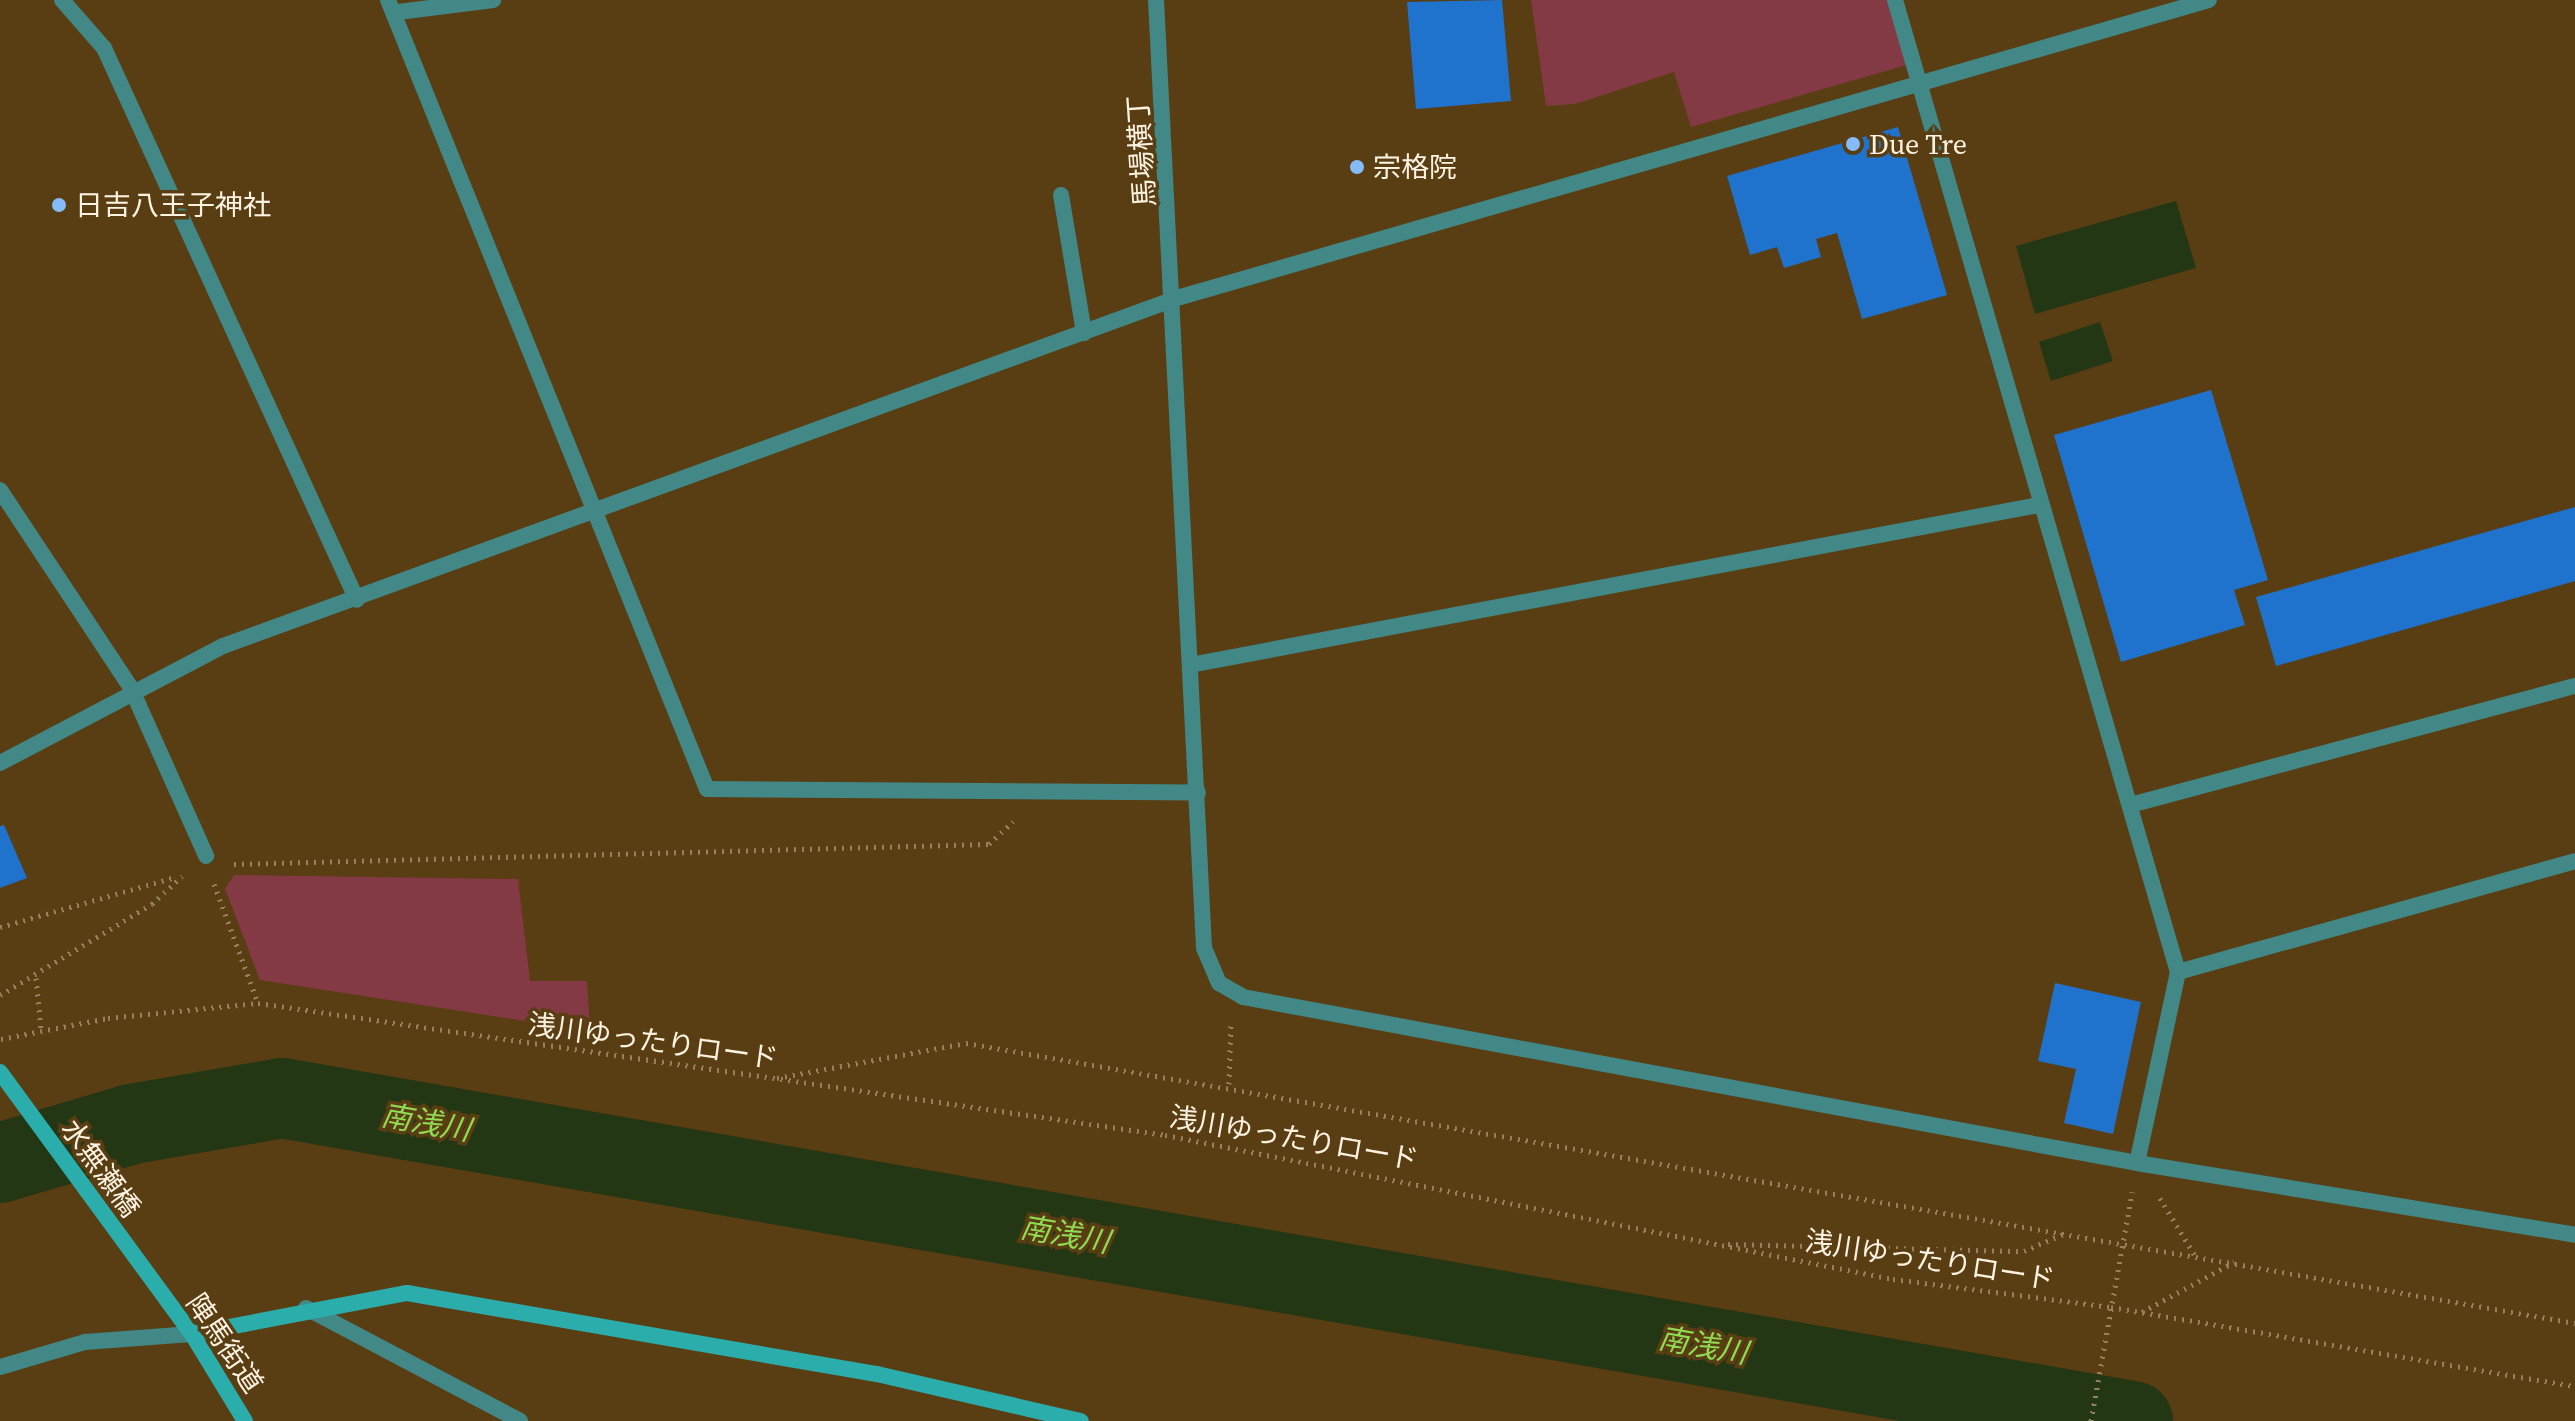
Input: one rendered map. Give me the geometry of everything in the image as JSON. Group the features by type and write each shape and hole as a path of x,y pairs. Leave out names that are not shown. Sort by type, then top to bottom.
{"street":[{"path":"62,0 104,48 357,600"},
{"path":"493,0 393,6 592,514 707,789 1022,794 1198,792"},
{"name":"馬場横丁","path":"1156,0 1177,298 1190,665 1206,966 1243,997 2142,1164 2575,1235"},
{"path":"1895,0 1924,84 2039,505 2134,804 2178,972 2142,1164"},
{"path":"0,763 131,688 223,646 357,600 1177,298 2209,0"},
{"path":"1061,195 1084,333"},
{"path":"0,490 131,688 208,862"},
{"path":"1190,665 2039,505"},
{"path":"2134,804 2575,686"},
{"path":"2178,972 2575,861"},
{"name":"水無瀬橋","path":"0,1072 161,1294"},
{"path":"0,1367 85,1342 192,1334 305,1308 407,1293 877,1374 1081,1421"},
{"name":"陣馬街道","path":"161,1294 192,1334 245,1421"},
{"path":"305,1308 432,1368 520,1421"}],"path":[{"path":"221,866 989,844 1012,828 1022,794"},
{"path":"208,862 258,1003"},
{"path":"0,927 193,872"},
{"path":"0,995 36,978 152,904 178,877"},
{"path":"36,978 41,1029"},
{"name":"浅川ゆったりロード","path":"0,1040 41,1029 258,1003 1342,1165 1893,1279 2111,1307 2575,1386"},
{"path":"1229,1084 1233,1014"},
{"path":"776,1078 966,1043 1229,1084 2575,1323"},
{"path":"2091,1421 2123,1243 2142,1164"},
{"path":"2142,1164 2195,1255"},
{"path":"1715,1244 2024,1251 2066,1233"},
{"path":"2141,1312 2234,1262"}],"shaded area":[{"path":"1531,0 1895,0 1917,62 1691,127 1674,72 1575,104 1546,106"},
{"path":"2176,201 2196,268 2035,314 2016,246"},
{"path":"2100,322 2113,361 2051,381 2039,342"},
{"path":"234,875 518,879 530,981 587,981 590,1031 260,980 225,889"}],"building":[{"path":"1502,0 1511,101 1416,109 1407,2"},
{"path":"1898,127 1947,295 1862,319 1837,233 1816,239 1821,257 1784,268 1777,247 1750,255 1727,176"},
{"path":"2211,390 2268,580 2234,590 2245,625 2121,662 2054,435"},
{"path":"2575,507 2575,581 2276,666 2256,597"},
{"path":"4,825 27,878 0,888 0,826"},
{"path":"2055,983 2141,1002 2113,1134 2064,1123 2076,1069 2038,1061"}],"waterway":[{"name":"南浅川","path":"0,1163 132,1124 282,1098 2133,1421"}],"place":[{"name":"Due Tre","path":"1853,144"},
{"name":"宗格院","path":"1357,167"},
{"name":"日吉八王子神社","path":"59,205"}]}
